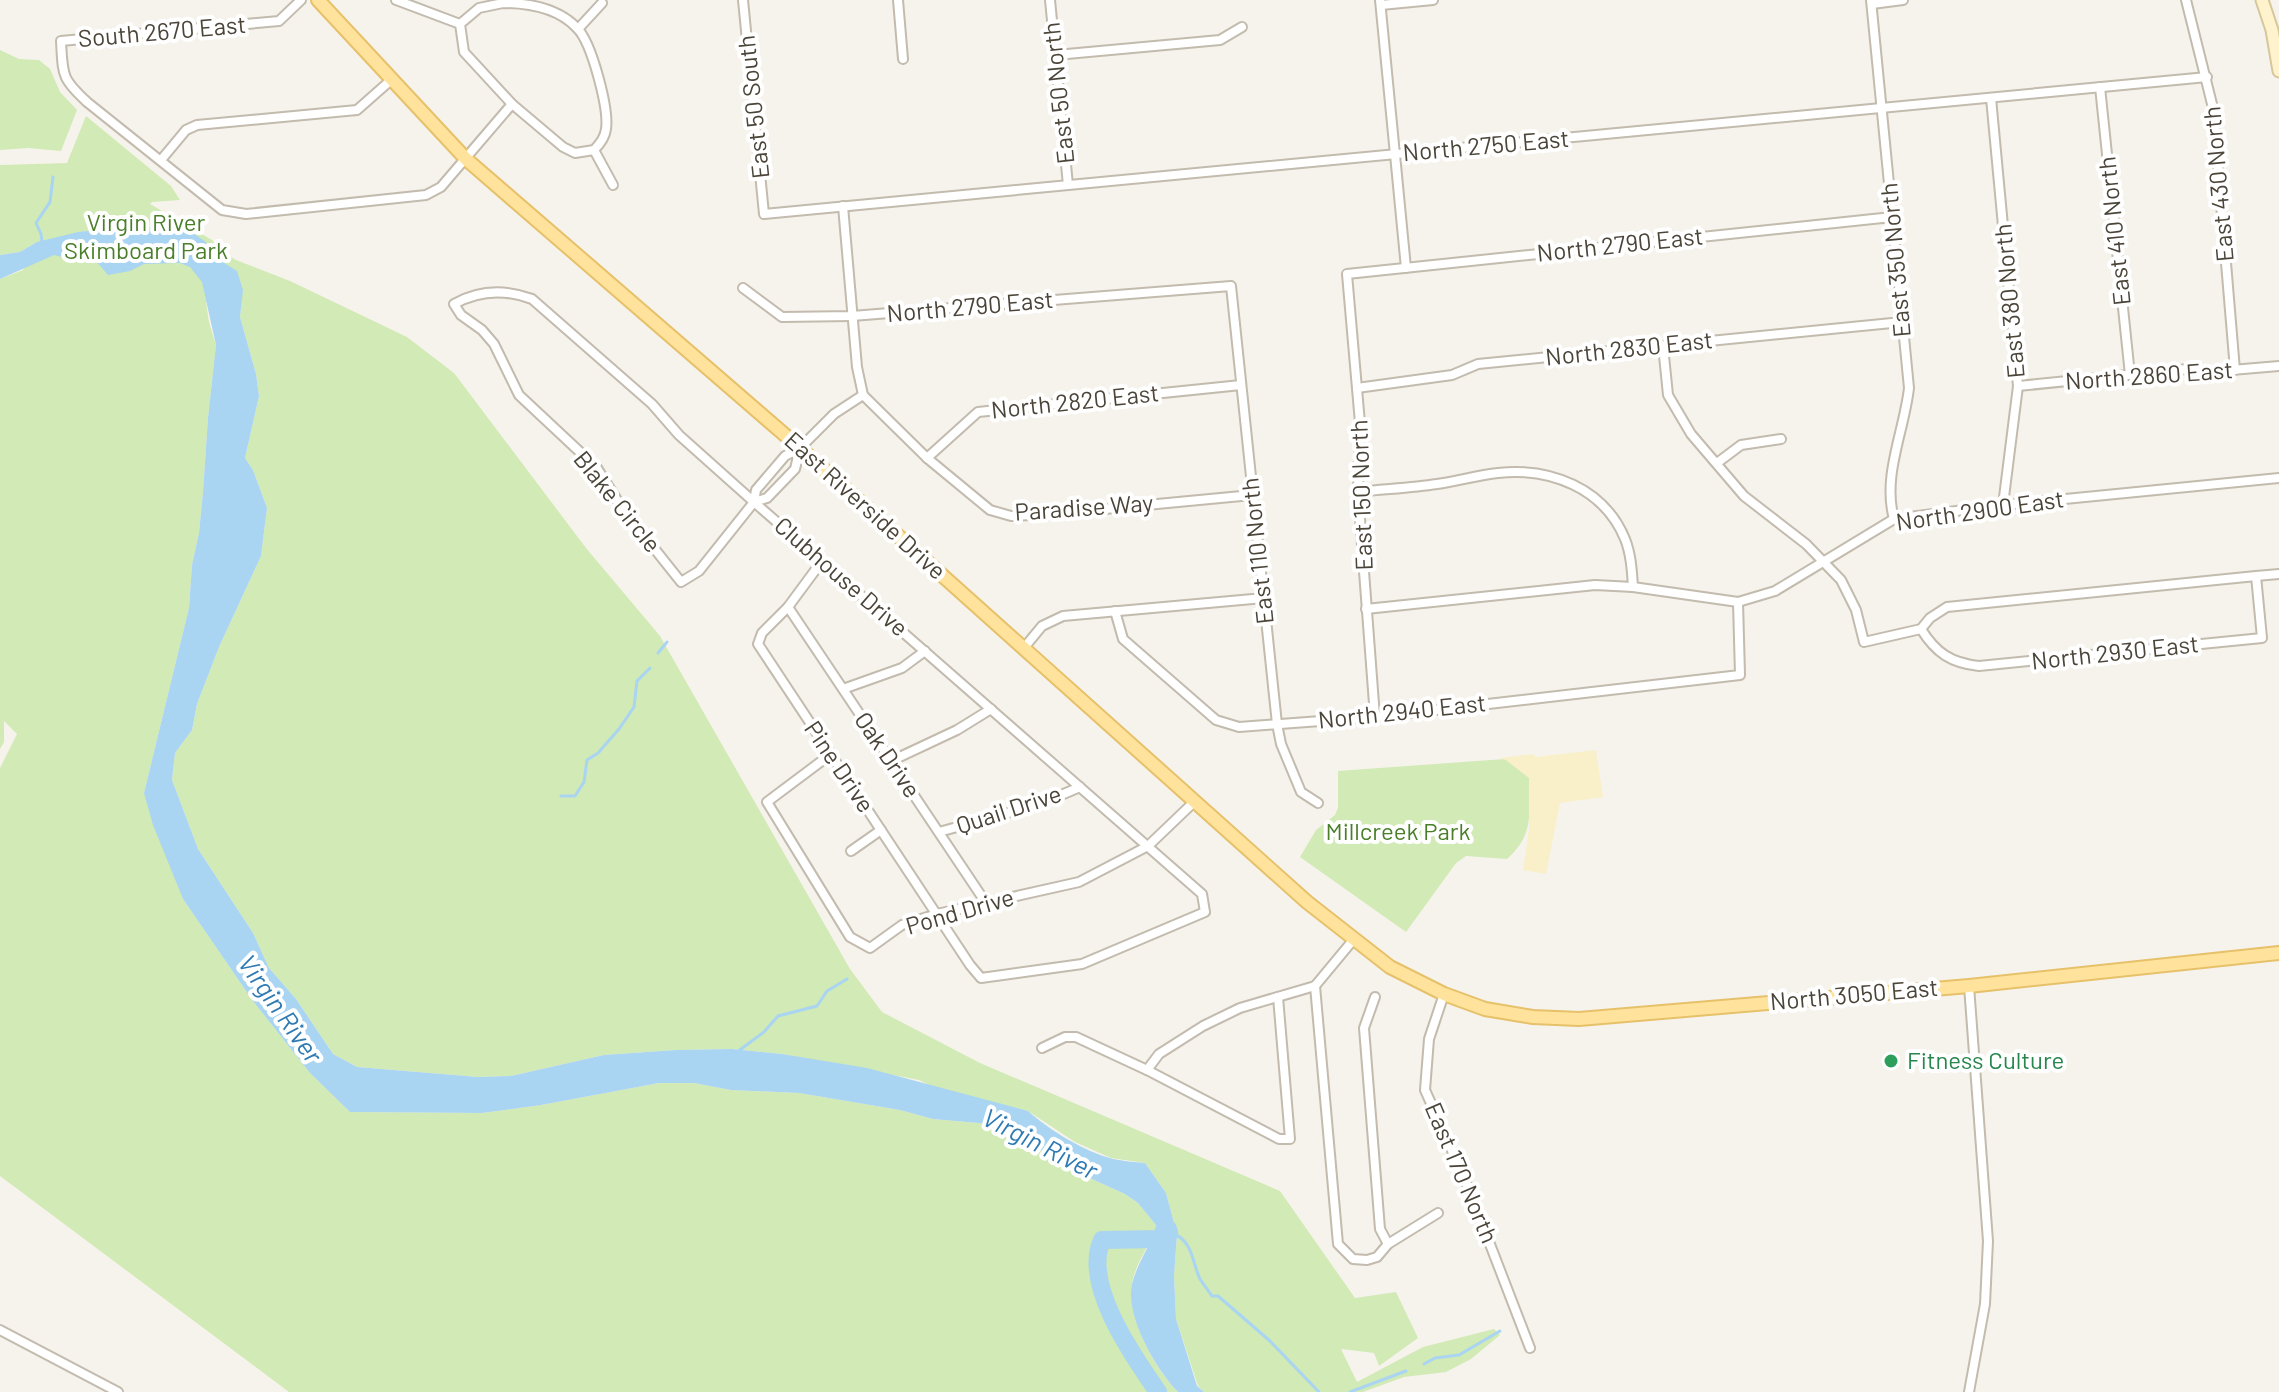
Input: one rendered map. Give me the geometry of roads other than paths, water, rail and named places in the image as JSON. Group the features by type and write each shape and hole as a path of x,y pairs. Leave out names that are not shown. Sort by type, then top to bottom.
{"main road":[{"name":"East Riverside Drive","path":"318,0 466,159 800,448 1307,902 1390,967 1438,991"},
{"name":"North 3050 East","path":"1438,991 1485,1009 1533,1017 1579,1019 1969,986 2279,953"}],"street":[{"name":"South 2670 East","path":"161,160 68,85 63,74 61,41 279,21 301,0"},
{"path":"396,0 460,24"},
{"name":"East 50 South","path":"743,0 764,214"},
{"path":"898,0 903,59"},
{"name":"East 50 North","path":"1050,0 1068,185"},
{"path":"1406,268 1380,3 1433,0"},
{"path":"1872,2 1903,0"},
{"name":"East 430 North","path":"2186,0 2213,108 2235,370"},
{"path":"2262,0 2272,30 2279,71"},
{"name":"East 350 North","path":"1872,2 1909,388 1905,419 1891,472 1889,500 1894,519"},
{"path":"525,3 546,8 578,29 591,55 603,101 607,128 603,140 594,150 575,153 563,147 512,104 464,52 460,24 479,8 525,3"},
{"path":"578,29 602,3"},
{"path":"1056,55 1220,40 1242,27"},
{"name":"North 2750 East","path":"764,214 2207,77"},
{"path":"391,80 357,110 197,125 186,130 161,160 222,210 246,214 426,195 441,187 512,104"},
{"name":"East 410 North","path":"2100,87 2130,375"},
{"name":"East 380 North","path":"1991,98 2018,386 2003,505"},
{"path":"594,150 613,185"},
{"path":"800,448 795,469 767,498 754,502 756,490 785,456 800,448 834,414 863,395 852,316 843,206"},
{"name":"North 2790 East","path":"1347,274 1892,217"},
{"name":"East 150 North","path":"1347,274 1360,423 1358,492 1375,717"},
{"name":"North 2790 East","path":"743,288 782,317 852,316 1231,286"},
{"name":"East 110 North","path":"1231,286 1277,724 1281,744 1301,792 1318,803"},
{"name":"Clubhouse Drive","path":"454,304 470,295 512,291 532,299 652,404 679,435 754,502 1202,894 1205,912 1082,964 981,978"},
{"name":"Blake Circle","path":"454,304 461,315 482,330 494,344 519,395 597,468 622,508 681,582 699,571 754,502"},
{"name":"North 2830 East","path":"1357,388 1452,375 1478,364 1902,322"},
{"path":"1663,346 1668,395 1691,434 1744,496 1806,544 1841,580 1856,610 1864,642 1921,629 1930,618 1947,607 2279,574"},
{"name":"North 2860 East","path":"2018,386 2188,369 2208,372 2279,366"},
{"name":"North 2820 East","path":"927,458 978,412 1241,385"},
{"name":"Paradise Way","path":"863,395 927,458 990,510 1011,516 1252,495"},
{"path":"1717,463 1741,445 1781,439"},
{"path":"1358,492 1436,484 1498,473 1527,472 1557,477 1583,489 1601,503 1616,522 1630,558 1633,587"},
{"name":"North 2900 East","path":"1366,609 1595,585 1633,587 1738,602 1775,591 1894,519 2279,478"},
{"name":"Pine Drive","path":"822,561 788,607 762,633 758,644 981,978"},
{"name":"North 2930 East","path":"1921,629 1944,657 1961,664 1979,666 2262,638 2256,576"},
{"path":"1023,649 1042,626 1063,616 1264,598"},
{"name":"North 2940 East","path":"1115,611 1123,639 1216,720 1239,727 1375,717 1740,675 1738,602"},
{"name":"Oak Drive","path":"788,607 986,903"},
{"path":"843,689 902,668 925,651"},
{"path":"891,761 957,730 991,709"},
{"name":"Pond Drive","path":"831,754 767,802 850,937 870,948 902,925 937,914 1079,882 1148,846 1194,802"},
{"name":"Quail Drive","path":"939,832 1040,804 1080,787"},
{"path":"851,851 881,830"},
{"path":"1147,1070 1159,1054 1203,1026 1240,1008 1315,986 1354,939"},
{"path":"1315,986 1338,1244 1353,1259 1377,1257 1388,1244 1438,1213"},
{"path":"1969,986 1988,1241 1985,1304 1969,1392"},
{"name":"East 170 North","path":"1438,991 1425,1062 1425,1090 1482,1221 1530,1348"},
{"path":"1042,1048 1065,1037 1076,1037 1279,1139 1290,1139 1278,997"},
{"path":"1375,997 1364,1028 1380,1229 1388,1244"},
{"path":"0,1330 118,1392"},
{"path":"95,1392 100,1382"}],"water":[{"path":"163,224 187,229 206,242 210,254 237,271 243,290 240,317 259,396 245,458 253,470 267,508 261,556 219,647 197,704 192,730 175,753 172,780 198,849 253,933 269,968 296,999 333,1054 357,1067 478,1077 511,1076 604,1055 732,1049 867,1068 1028,1111 1057,1133 1090,1151 1113,1159 1145,1163 1166,1193 1177,1234 1174,1276 1176,1319 1197,1386 1204,1392 1178,1392 1169,1382 1144,1342 1133,1311 1132,1284 1156,1225 1138,1203 1125,1194 1072,1170 1019,1137 990,1124 933,1119 900,1110 799,1093 731,1090 694,1083 659,1083 482,1113 350,1112 310,1073 253,1001 183,899 153,825 144,793 189,608 192,565 199,533 216,345 202,282 190,267 180,263 144,264 130,271 108,275 90,254 66,258 54,255 0,279 0,255 20,252 37,242 78,232 108,229 124,233"}],"waterway":[{"path":"42,242 36,223 50,202 53,177"},
{"path":"658,653 667,642"},
{"path":"561,796 575,796 584,782 587,760 598,753 619,729 634,707 637,681 650,668"},
{"path":"737,1052 764,1032 778,1016 817,1006 827,991 847,979"},
{"name":"Virgin River","path":"1158,1392 1113,1319 1104,1298 1098,1258 1102,1240 1160,1239 1169,1233 1168,1229"},
{"path":"1174,1234 1185,1242 1200,1279 1212,1296 1218,1296 1270,1341 1319,1392"},
{"path":"1424,1364 1435,1358 1459,1355 1500,1331"},
{"path":"1350,1392 1406,1371"}],"place":[{"name":"Fitness Culture","path":"1891,1061"}],"park label":[{"name":"Virgin River Skimboard Park","path":"146,237"},
{"name":"Millcreek Park","path":"1398,832"}]}
